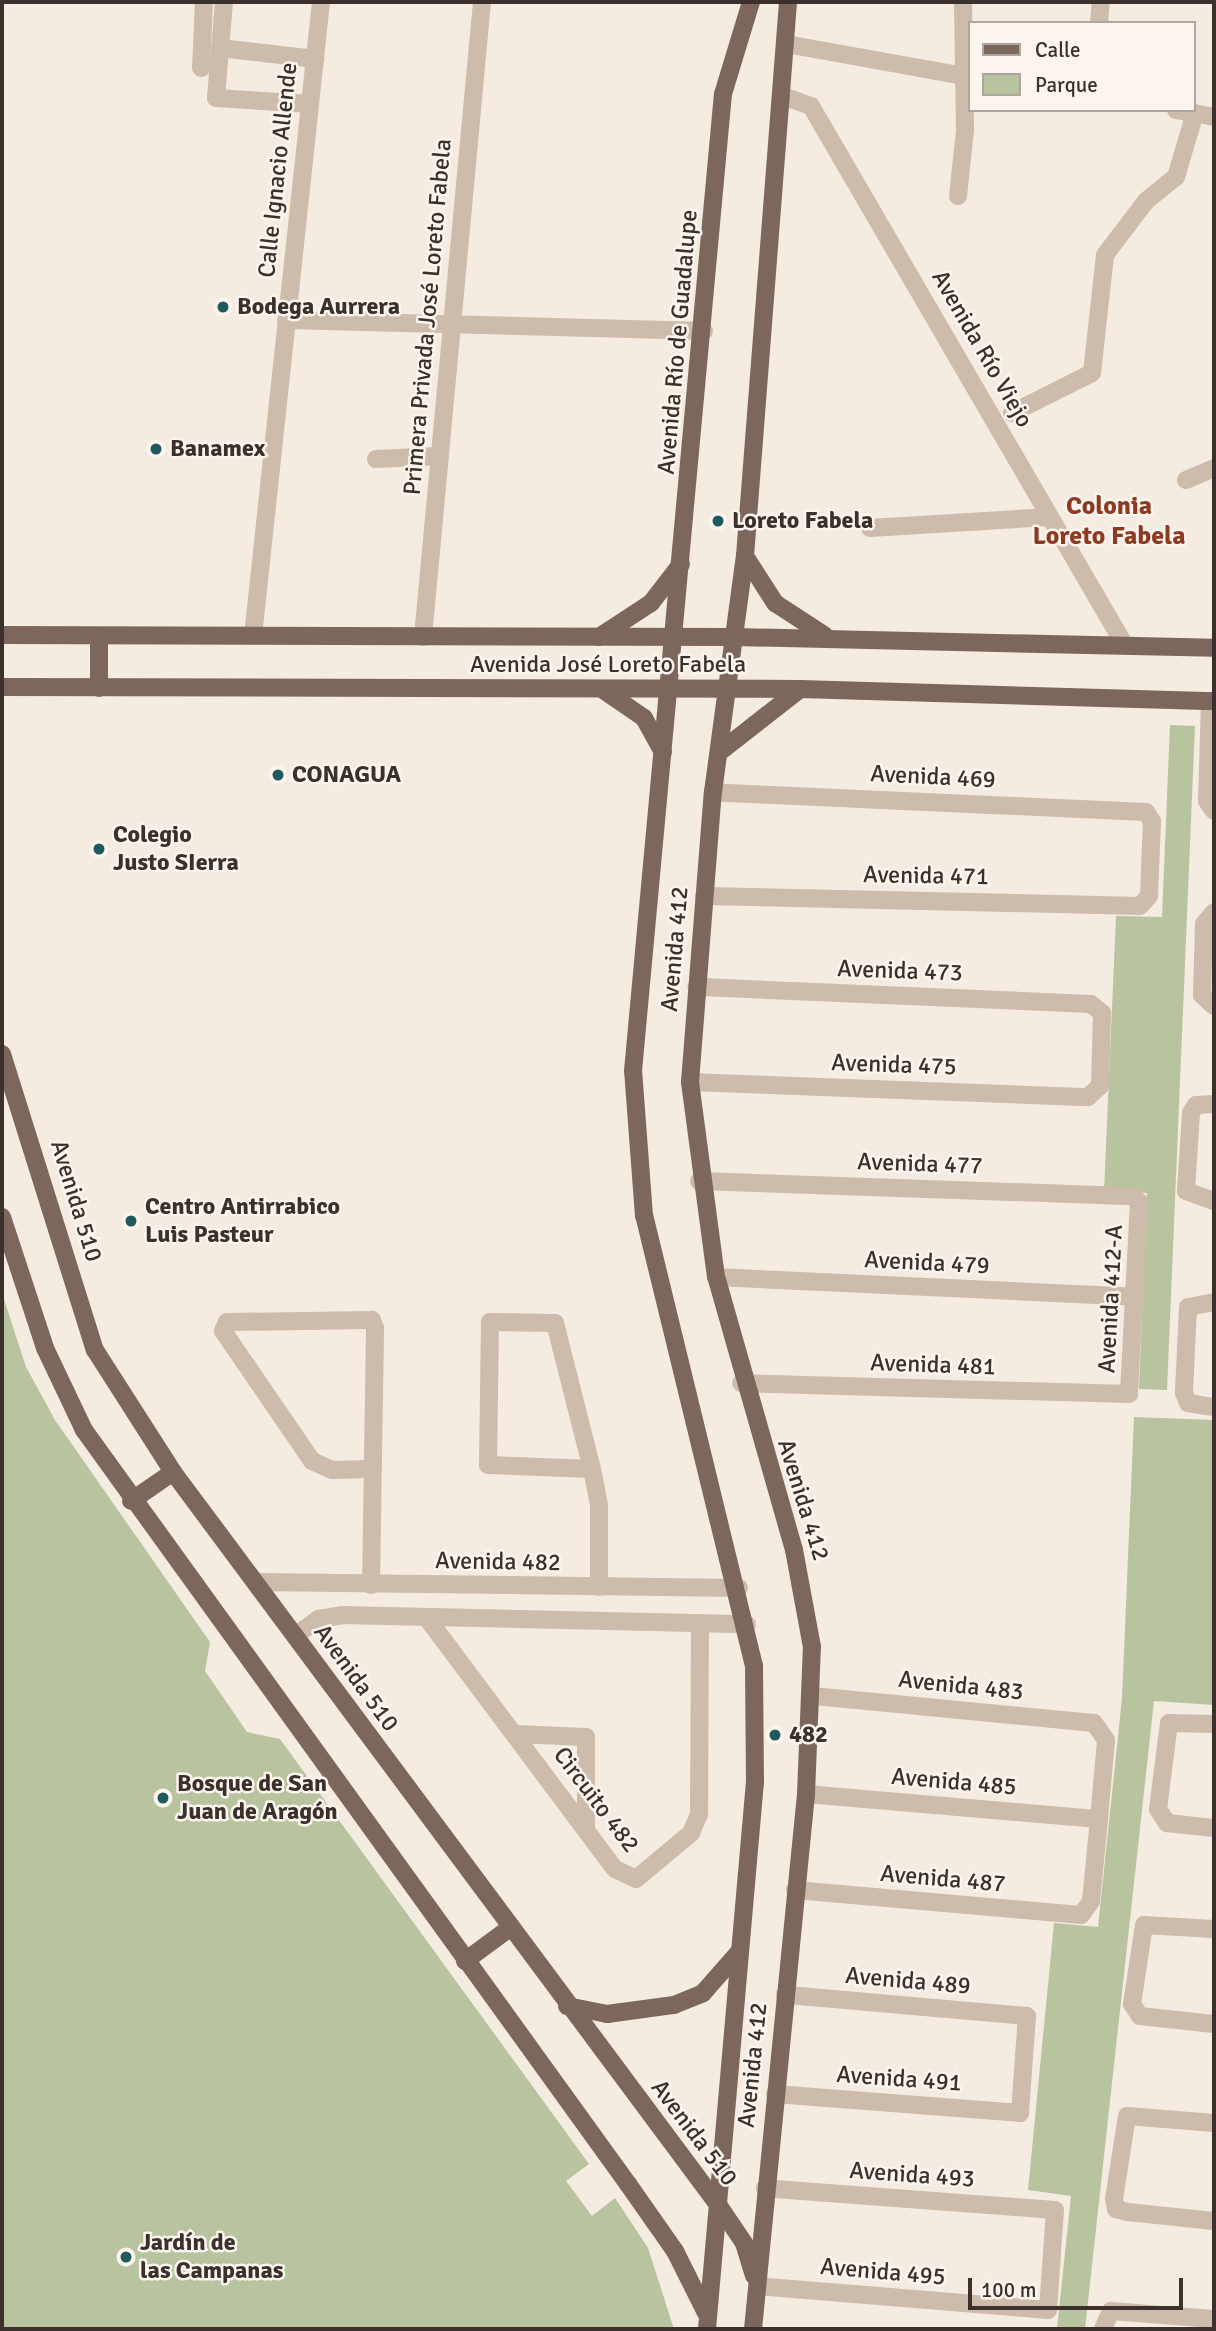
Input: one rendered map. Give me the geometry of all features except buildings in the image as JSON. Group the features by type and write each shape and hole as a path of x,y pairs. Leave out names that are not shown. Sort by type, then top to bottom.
{"main road":[{"name":"Avenida Río de Guadalupe","path":"671,690 685,558 723,94 751,2"},
{"path":"728,690 745,556 783,96 788,2"},
{"path":"745,556 791,617 834,639"},
{"path":"598,638 651,603 685,558"},
{"name":"Avenida José Loreto Fabela","path":"2,635 735,637 1214,648"},
{"path":"99,637 99,688"},
{"name":"Avenida José Loreto Fabela","path":"2,687 800,689 1212,701"},
{"path":"602,689 644,718 664,756"},
{"path":"721,751 800,689"},
{"name":"Avenida 412","path":"671,690 635,1016 634,1117 644,1216 747,1623 758,1729 719,2206 708,2265 708,2323"},
{"name":"Avenida 412","path":"728,690 713,792 690,1082 699,1181 716,1278 741,1383 794,1550 812,1647 806,1794 753,2329"},
{"name":"Avenida 510","path":"2,1054 95,1350 173,1472 567,2006 719,2206 744,2243 757,2286"},
{"path":"2,1217 45,1348 84,1430 131,1501 675,2251 708,2323"},
{"path":"131,1501 173,1472"},
{"path":"465,1961 510,1928"},
{"path":"567,2006 607,2014 674,2005 703,1993 741,1949"}],"street":[{"path":"201,68 204,2"},
{"path":"224,2 216,98 310,104"},
{"name":"Calle Ignacio Allende","path":"253,636 315,59 318,2"},
{"name":"Primera Privada José Loreto Fabela","path":"423,637 482,2"},
{"path":"958,196 968,77 963,2"},
{"path":"1099,21 1101,2"},
{"path":"786,44 968,77"},
{"path":"220,48 315,59"},
{"name":"Avenida Río Viejo","path":"783,96 811,106 1124,644"},
{"path":"1189,112 1214,117"},
{"path":"1012,413 1092,373 1105,254 1146,201 1176,177 1195,113"},
{"path":"286,320 453,327 704,331"},
{"path":"376,458 440,456"},
{"path":"1186,480 1214,468"},
{"path":"870,528 1050,517"},
{"path":"1212,701 1212,810"},
{"name":"Avenida 469","path":"713,792 1150,813 1146,903"},
{"name":"Avenida 471","path":"704,895 1146,903"},
{"path":"1210,1004 1211,913"},
{"name":"Avenida 473","path":"696,986 1100,1008 1096,1095"},
{"name":"Avenida 475","path":"690,1082 1096,1095"},
{"path":"1209,1201 1186,1191 1196,1105 1214,1104"},
{"name":"Avenida 477","path":"699,1181 1138,1200"},
{"name":"Avenida 412-A","path":"1124,1395 1131,1390 1138,1200"},
{"name":"Avenida 479","path":"716,1278 1135,1297"},
{"path":"1214,1302 1190,1304 1188,1404 1214,1406"},
{"path":"371,1585 372,1469 372,1320 239,1318 227,1322 223,1331 312,1461 332,1471 372,1469"},
{"path":"592,1469 494,1468 486,1458 487,1327 497,1321 555,1323 592,1469 600,1505 599,1587"},
{"name":"Avenida 481","path":"741,1383 1124,1395"},
{"name":"Avenida 482","path":"256,1583 739,1588"},
{"path":"295,1636 318,1619 342,1615 747,1623"},
{"name":"Circuito 482","path":"426,1618 516,1734 615,1869 636,1879 695,1826 699,1623"},
{"name":"Avenida 483","path":"812,1696 1094,1723 1103,1729 1099,1819"},
{"path":"1214,1724 1169,1723 1161,1819 1214,1828"},
{"path":"516,1734 586,1737 586,1830"},
{"name":"Avenida 485","path":"806,1794 1099,1819"},
{"name":"Avenida 487","path":"795,1889 1087,1912 1099,1819"},
{"path":"1214,1929 1144,1925 1135,2013 1214,2024"},
{"name":"Avenida 489","path":"785,1995 1027,2016 1020,2113"},
{"name":"Avenida 491","path":"775,2094 1020,2113"},
{"path":"1214,2123 1127,2116 1116,2209 1214,2221"},
{"name":"Avenida 493","path":"765,2188 1055,2210 1048,2310"},
{"name":"Avenida 495","path":"757,2286 1048,2310"},
{"path":"1105,2321 1214,2319"}],"green space":[{"path":"1170,725 1195,726 1167,1390 1139,1389 1147,1193 1104,1191 1116,916 1162,917"},
{"name":"Bosque de San Juan de Aragón","path":"2,1293 26,1367 55,1420 210,1642 205,1671 247,1732 280,1739 589,2164 566,2181 592,2216 615,2198 648,2248 674,2329 2,2329"},
{"path":"1134,1417 1214,1420 1214,1705 1154,1701 1085,2329 1057,2329 1071,2196 1028,2190 1054,1923 1098,1927 1122,1698"}],"place":[{"name":"Bodega Aurrera","path":"223,307"},
{"name":"Banamex","path":"156,449"},
{"name":"Loreto Fabela","path":"718,521"},
{"name":"CONAGUA","path":"278,775"},
{"name":"Colegio Justo SIerra","path":"99,849"},
{"name":"Centro Antirrabico Luis Pasteur","path":"131,1221"},
{"name":"482","path":"775,1735"},
{"name":"Bosque de San Juan de Aragón","path":"163,1798"},
{"name":"Jardín de las Campanas","path":"126,2257"}],"district":[{"name":"Colonia Loreto Fabela","path":"1109,522"}]}
